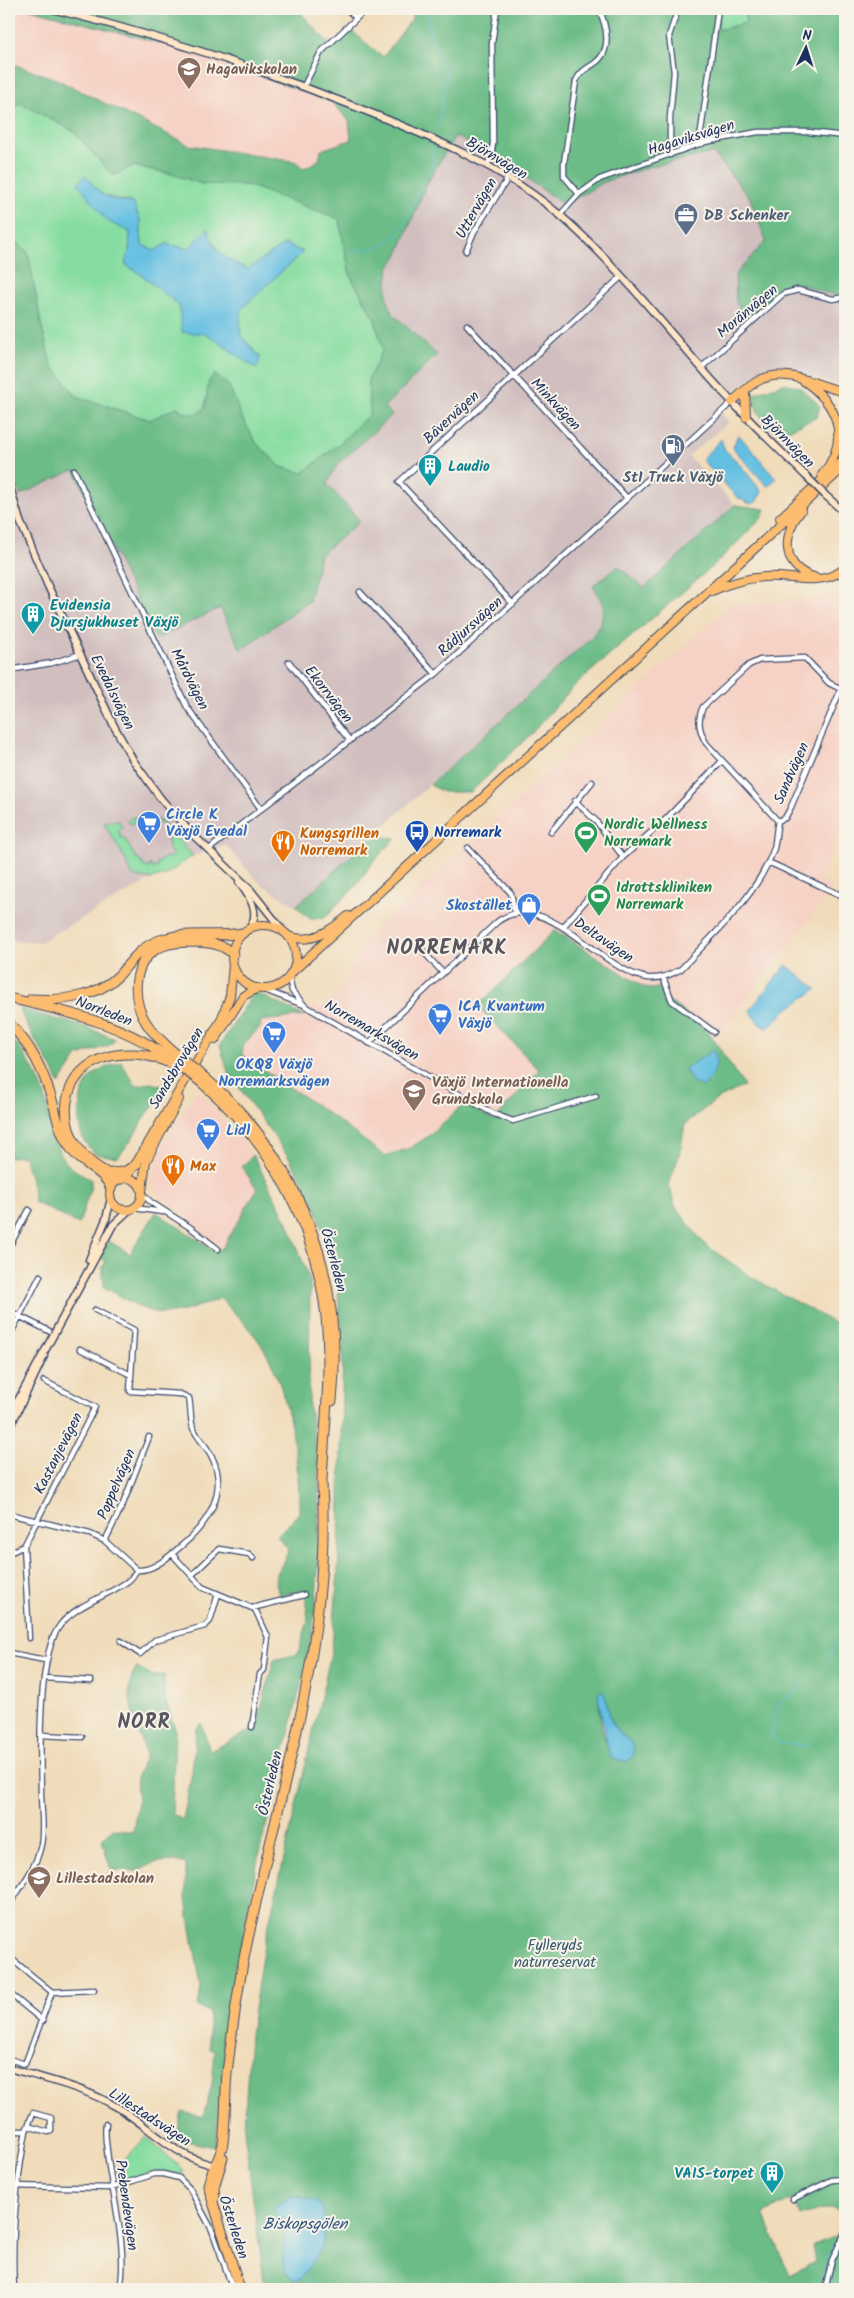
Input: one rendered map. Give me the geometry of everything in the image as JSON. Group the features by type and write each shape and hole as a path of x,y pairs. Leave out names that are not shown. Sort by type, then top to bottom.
{"highway":[{"path":"31,999 70,998 99,990 114,979 139,951 164,939 246,931"},
{"path":"181,1063 160,1040 143,1016 137,994 139,970 151,953 159,948 175,943 215,944 223,946 232,954"},
{"name":"Norrleden","path":"9,996 31,999 77,1011 116,1024 181,1063"},
{"name":"Norrleden","path":"9,996 76,1014 115,1028 181,1063"},
{"path":"9,1023 25,1040 38,1061 68,1146 79,1160 107,1178 111,1193"},
{"path":"124,1178 108,1172 80,1151 70,1135 66,1108 67,1099 77,1078 86,1069 100,1060 119,1054 144,1055 181,1063"},
{"name":"Österleden","path":"181,1063 246,1118 279,1162 307,1215 322,1260 330,1301 334,1362 327,1495 323,1513 313,1646 304,1694 249,1930 238,1989 223,2146 214,2194 242,2289"},
{"path":"108,1172 124,1172 136,1164"}],"main road":[{"path":"732,402 757,381 771,376 789,376 845,392"},
{"path":"801,379 817,390 828,401 835,415 838,428 834,457 788,532 787,547 791,560 800,570 821,578"},
{"path":"745,390 746,417"},
{"path":"845,459 813,491 706,594 290,975 274,987 260,988 240,977 233,965 232,954 236,942 246,931 258,926 269,926 299,940 310,939 328,931 346,918 813,491 845,466"},
{"path":"706,594 734,582 754,578 821,578 834,575 845,568"},
{"path":"286,934 294,946 296,957 290,975"},
{"name":"Sandsbrovägen","path":"124,1178 136,1164 221,1020 230,996 233,965"},
{"name":"Sandsbrovägen","path":"142,1192 146,1161 183,1092 240,1000 247,993 260,988"},
{"path":"124,1178 136,1181 142,1192 139,1204 131,1209 117,1208 111,1193 116,1182 124,1178"}],"street":[{"name":"Björnvägen","path":"52,9 110,23 197,48 304,86 438,140 488,163 560,215 591,244 746,417 845,513"},
{"path":"347,9 356,18"},
{"path":"304,86 321,52 366,9"},
{"name":"Björnvägen","path":"488,163 493,143 492,43 497,9"},
{"path":"579,194 564,176 564,164 576,81 583,71 600,58 606,45 607,31 598,9"},
{"path":"670,155 670,117 674,59 669,36 678,9"},
{"path":"702,144 700,138 718,9"},
{"name":"Hagaviksvägen","path":"560,215 579,194 600,179 702,144 738,134 808,132 845,136"},
{"name":"Uttervägen","path":"466,251 474,232 508,178"},
{"name":"Bävervägen","path":"512,604 399,482 621,277"},
{"name":"Moränvägen","path":"701,368 783,294 798,290 833,299 845,297"},
{"name":"Minkvägen","path":"467,325 627,498"},
{"name":"Rådjursvägen","path":"208,850 436,674 732,402"},
{"name":"Mårdvägen","path":"74,470 187,707 261,808"},
{"name":"Evedalsvägen","path":"9,484 20,521 33,552 114,726 133,760 161,799 208,850 249,888 286,934"},
{"path":"360,592 436,674"},
{"path":"9,670 52,663 80,654"},
{"path":"778,822 706,743 700,731 699,716 703,707 749,665 760,660 805,658 829,683 843,689"},
{"name":"Ekorrvägen","path":"289,662 350,740"},
{"name":"Sandvägen","path":"663,977 681,969 747,897 768,862 774,846 778,822 785,818 791,807 843,689"},
{"path":"563,927 623,857 665,820 722,761"},
{"path":"551,832 592,782"},
{"path":"575,801 596,821 623,857"},
{"path":"369,1044 498,921 515,913 511,893 468,848"},
{"name":"Evedalsvägen","path":"220,861 240,884 254,907 255,921 246,931"},
{"path":"768,862 845,897"},
{"name":"Deltavägen","path":"515,913 536,914 563,927 632,974 647,978 663,977"},
{"path":"420,948 443,973"},
{"name":"Norremarksvägen","path":"290,975 292,991 305,1006 494,1114 513,1121 596,1096"},
{"path":"663,977 672,1001 714,1032"},
{"path":"260,988 305,1006"},
{"path":"142,1192 167,1213 191,1228 218,1249"},
{"path":"81,1280 106,1219 111,1193"},
{"path":"9,1416 113,1224 131,1209 167,1213"},
{"path":"9,1247 29,1210"},
{"path":"9,1337 40,1276"},
{"path":"9,1514 90,1534 105,1541 138,1570 148,1570 172,1554 204,1523 216,1503 218,1492 216,1467 212,1455 194,1429 190,1418 189,1398 180,1394 130,1391 134,1330 95,1310"},
{"path":"9,1311 49,1331"},
{"path":"9,1429 51,1340"},
{"path":"80,1350 131,1375"},
{"name":"Kastanjevägen","path":"24,1546 95,1407 44,1381"},
{"name":"Poppelvägen","path":"105,1541 123,1504 149,1437"},
{"path":"9,1553 24,1546 29,1638"},
{"path":"192,1575 219,1549 249,1554 253,1558"},
{"path":"172,1554 202,1587 254,1607 304,1595"},
{"path":"9,1905 31,1870 40,1850 42,1834 41,1735 45,1660 52,1638 61,1623 77,1611 130,1580 138,1570"},
{"path":"121,1641 140,1654 155,1640 205,1626 210,1621 218,1594"},
{"path":"252,1726 260,1674 264,1670 268,1638 254,1607"},
{"path":"9,1654 45,1660"},
{"path":"44,1678 91,1681"},
{"path":"41,1735 82,1737"},
{"path":"9,1957 52,1992 94,1990"},
{"path":"9,2059 25,2064 43,2021 52,1992"},
{"path":"9,1993 43,2021"},
{"name":"Lillestadsvägen","path":"9,2068 56,2080 116,2106 187,2157 201,2163 218,2166"},
{"path":"9,2131 27,2128 48,2132 51,2130 52,2120 51,2118 34,2113 27,2128 16,2186 10,2251 14,2289"},
{"name":"Prebendevägen","path":"106,2124 112,2188 122,2255 123,2276 120,2289"},
{"path":"9,2186 112,2188 154,2174 173,2176 183,2181 190,2189 212,2230 233,2289"},
{"path":"793,2199 832,2180 845,2179"},
{"path":"825,2289 832,2260 845,2233"}],"shaded area":[{"name":"Hagavikskolan","path":"9,9 30,9 194,52 332,102 349,121 351,140 321,150 319,160 303,169 297,162 189,145 56,79 9,63"},
{"path":"455,136 510,166 564,205 604,182 648,167 713,153 750,198 766,241 735,275 746,318 790,282 834,295 845,293 845,387 788,370 760,372 716,407 729,422 688,456 735,505 644,588 593,586 604,606 601,623 592,637 296,906 260,883 225,845 193,856 166,876 150,880 40,942 9,940 9,455 20,494 74,470 220,608 241,649 267,632 309,601 320,555 360,521 327,484 337,465 391,416 384,407 437,356 393,314 387,298 387,282 389,268 398,254 427,183"},
{"path":"845,597 845,822 836,838 820,880 832,886 828,895 714,1040 705,1030 667,999 662,987 652,989 642,986 555,930 518,968 525,1055 539,1070 494,1120 445,1120 427,1137 410,1148 385,1156 326,1112 242,1055 243,1045 261,1026 260,1021 303,1016 313,1005 319,1009 340,992 365,939 731,604"},
{"path":"196,1091 241,1138 253,1155 242,1167 257,1189 222,1249 197,1229 177,1208 156,1192 152,1177 154,1166 166,1141"}],"green space":[{"path":"30,9 297,9 332,47 353,32 383,57 412,19 412,9 720,9 718,30 746,23 744,9 845,9 845,293 834,295 790,282 746,319 736,302 735,275 766,241 750,198 713,153 648,167 604,182 564,205 510,166 455,136 427,183 398,254 389,268 387,282 387,298 393,314 437,355 384,407 392,415 337,465 327,484 360,521 320,555 309,601 241,650 220,608 156,639 74,470 20,495 9,455 9,216 15,242 28,252 41,324 51,364 76,396 150,420 177,407 186,413 197,414 205,408 209,381 215,374 229,386 242,418 257,444 281,467 303,473 339,444 370,414 368,380 383,349 374,318 350,275 339,219 247,185 202,184 172,174 134,166 113,176 72,130 20,103 9,110 9,63 56,79 189,145 297,162 303,169 319,160 321,150 351,140 349,121 332,102 194,52"},
{"path":"720,9 744,9 746,23 717,30"},
{"path":"20,103 72,130 113,175 134,166 172,174 202,184 247,185 339,218 350,275 374,318 383,349 368,380 370,414 339,444 303,473 281,467 257,444 242,418 209,381 205,408 197,415 186,413 177,407 150,420 76,396 51,364 41,324 28,252 15,242 9,216 9,110","holes":["85,175 101,195 133,203 140,220 142,245 155,251 166,244 188,249 208,230 214,245 222,255 248,269 285,244 303,252 241,309 240,334 260,357 257,369 207,334 179,305 142,275 125,264 129,253 130,232"]},
{"path":"784,383 800,387 820,406 817,417 779,434 761,417 753,394"},
{"path":"735,505 765,509 761,519 714,565 574,686 530,735 471,792 443,792 430,785 592,637 601,623 604,606 593,586 618,566 644,588"},
{"path":"144,815 162,822 193,856 165,875 151,879 133,876 104,823 119,821 122,828 119,830 121,838 124,838 137,859 143,863 143,866 149,868 150,864 153,868 157,867 157,863 166,857 170,858 173,854 169,851 168,836 163,830 165,827 160,822 156,824 143,820 142,817 134,819 134,823 130,824 128,822 130,818"},
{"path":"384,837 396,838 373,862 354,888 324,918 310,919 296,906 369,840"},
{"name":"Fylleryds naturreservat","path":"555,930 642,986 652,989 662,987 667,999 708,1031 744,1086 716,1100 685,1124 679,1156 669,1184 675,1206 704,1244 753,1278 845,1329 845,2212 833,2207 800,2215 793,2199 764,2214 789,2275 815,2262 812,2246 835,2236 845,2222 845,2289 265,2289 244,2130 250,2035 263,1950 332,1649 339,1558 343,1341 335,1266 314,1204 290,1159 228,1072 220,1045 254,992 304,1016 260,1021 261,1026 243,1045 242,1055 326,1112 385,1156 410,1148 427,1137 464,1104 494,1120 539,1070 478,1006","holes":["605,1696 615,1728 619,1734 631,1742 611,1757 602,1729 598,1697"]},
{"path":"20,1009 85,1027 115,1039 110,1045 78,1056 59,1084 28,1028"},
{"path":"9,1033 30,1063 42,1088 59,1152 73,1169 91,1179 91,1186 79,1224 34,1202 33,1187 24,1156 9,1157"},
{"path":"121,1062 136,1086 150,1083 168,1087 154,1104 118,1157 100,1155 88,1146 82,1137 79,1115 82,1093 93,1075 102,1069"},
{"path":"253,1155 288,1223 310,1281 309,1407 319,1464 318,1568 315,1611 309,1652 258,1858 236,1974 215,2147 176,2139 182,2112 203,2117 212,2084 215,2050 209,2049 209,2011 198,2007 201,1986 186,1900 186,1864 175,1861 157,1862 137,1871 111,1870 102,1840 112,1829 133,1832 138,1801 136,1778 146,1755 135,1722 130,1699 132,1677 137,1667 153,1676 164,1675 165,1698 175,1729 172,1814 183,1820 192,1773 196,1729 201,1723 210,1751 256,1728 274,1660 298,1654 308,1621 305,1590 279,1596 275,1578 289,1550 277,1536 299,1513 298,1473 287,1408 274,1368 256,1337 221,1298 178,1312 161,1313 147,1310 104,1287 102,1267 106,1262 100,1257 109,1241 130,1254 156,1212 212,1249 222,1249 257,1189 242,1167"},
{"path":"146,2137 184,2171 180,2176 165,2172 149,2173 118,2183 116,2169"}],"water":[{"path":"85,175 105,196 133,203 140,220 142,245 154,251 166,244 188,249 208,229 214,244 222,255 248,269 285,244 303,252 241,309 240,334 260,358 257,369 207,334 182,332 179,305 142,275 125,264 129,253 130,232 107,221 78,183"},
{"path":"738,434 776,478 768,487 733,448"},
{"path":"721,439 724,449 738,462 762,492 756,502 750,504 737,497 703,461 703,458"},
{"path":"786,965 817,989 786,1010 767,1028 759,1024 750,1010"},
{"path":"713,1050 716,1065 710,1079 704,1087 693,1083 685,1069"},
{"path":"603,1691 614,1726 633,1746 632,1756 625,1762 611,1757 608,1749 598,1697 599,1692"},
{"name":"Biskopsgölen","path":"297,2196 319,2202 325,2223 325,2234 313,2262 299,2280 293,2280 286,2272 283,2263 286,2237 285,2228 282,2220 275,2213 274,2208 289,2197"}],"waterway":[{"path":"427,9 430,33 447,74 438,126"},
{"path":"346,250 375,249 398,235 411,212 417,191 430,172 436,143"},
{"path":"842,1460 840,1480 843,1529 839,1545 845,1572"},
{"path":"828,1660 845,1623"},
{"path":"802,1685 784,1699 777,1709 772,1738 781,1743 810,1746"},
{"path":"821,2289 827,2260 833,2243"},
{"path":"828,2289 833,2266 841,2247"},
{"path":"306,2289 307,2276"}],"place":[{"name":"Hagavikskolan","path":"189,90"},
{"name":"DB Schenker","path":"686,236"},
{"name":"St1 Truck Växjö","path":"673,467"},
{"name":"Laudio","path":"430,487"},
{"name":"Evidensia Djursjukhuset Växjö","path":"33,635"},
{"name":"Circle K Växjö Evedal","path":"149,844"},
{"name":"Norremark","path":"417,853"},
{"name":"Nordic Wellness Norremark","path":"586,854"},
{"name":"Kungsgrillen Norremark","path":"283,863"},
{"name":"Idrottskliniken Norremark","path":"599,917"},
{"name":"Skostället","path":"529,926"},
{"name":"ICA Kvantum Växjö","path":"440,1036"},
{"name":"OKQ8 Växjö Norremarksvägen","path":"274,1054"},
{"name":"Växjö Internationella Grundskola","path":"414,1112"},
{"name":"Lidl","path":"208,1151"},
{"name":"Max","path":"173,1187"},
{"name":"Lillestadskolan","path":"39,1899"},
{"name":"VAIS-torpet","path":"772,2194"}],"district":[{"name":"NORREMARK","path":"447,947"},
{"name":"NORR","path":"144,1721"}]}
